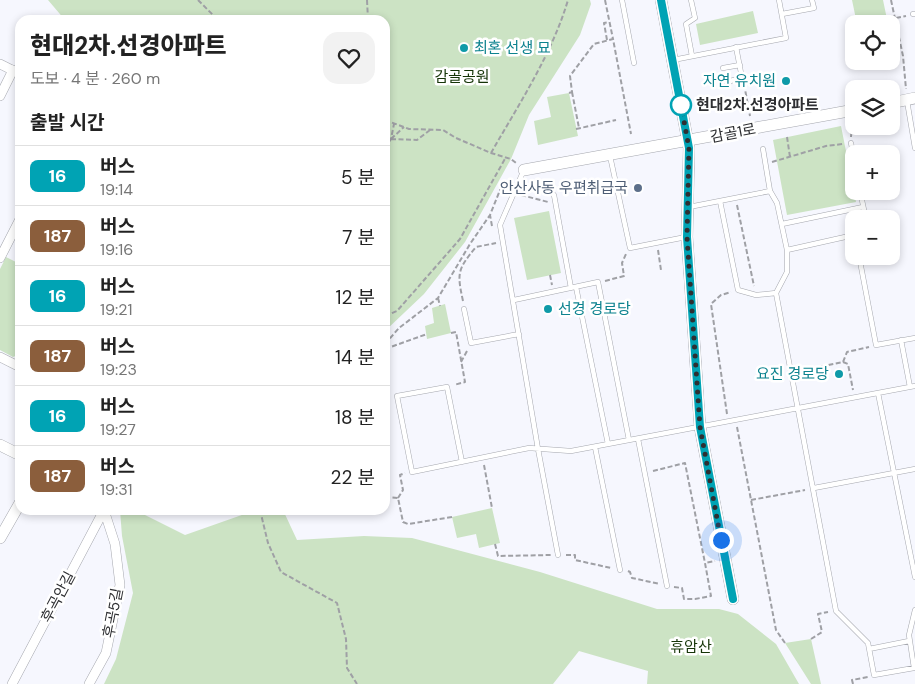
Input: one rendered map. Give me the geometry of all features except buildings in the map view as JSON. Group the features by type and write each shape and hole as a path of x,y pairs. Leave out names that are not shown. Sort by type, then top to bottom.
{"street":[{"path":"661,0 689,148 687,237 700,427 733,599"},
{"path":"0,64 15,71"},
{"path":"0,96 15,75"},
{"name":"감골1로","path":"524,170 610,156 845,112"},
{"path":"0,258 15,229"},
{"path":"0,356 15,362"},
{"path":"0,444 15,452"},
{"path":"1,535 15,511"},
{"name":"후곡안길","path":"12,684 101,515"},
{"name":"후곡5길","path":"89,684 106,653 120,585 115,544 106,515"}],"lane":[{"path":"622,0 634,63"},
{"path":"691,0 695,18 686,24 692,56"},
{"path":"672,60 786,38 779,0"},
{"path":"782,14 814,8 812,0"},
{"path":"726,82 742,78 736,47"},
{"path":"723,68 740,65"},
{"path":"911,99 915,148"},
{"path":"763,149 770,191 777,203 787,250 787,272 776,293 836,610 868,643 874,676 914,668 909,635 915,610"},
{"path":"610,156 630,248 687,237"},
{"path":"524,170 500,225 558,555"},
{"path":"688,208 770,191"},
{"path":"554,195 608,444"},
{"path":"862,200 864,210"},
{"path":"720,201 738,290 756,295 776,293"},
{"path":"782,224 863,207"},
{"path":"787,250 845,237"},
{"path":"861,265 876,345 915,338"},
{"path":"514,300 598,282 630,440"},
{"path":"464,309 471,343 519,334"},
{"path":"462,462 446,387 397,396 412,472 462,462 482,458 529,448 571,451 595,447 913,386 901,340"},
{"path":"878,393 915,577"},
{"path":"638,439 667,586"},
{"path":"595,447 620,570"},
{"path":"814,488 915,469"},
{"path":"869,649 909,641"}],"path":[{"path":"198,0 213,15"},
{"path":"367,0 368,15"},
{"path":"491,153 536,74 561,22 568,0"},
{"path":"605,0 631,134"},
{"path":"892,0 894,15"},
{"path":"900,17 914,14"},
{"path":"607,40 604,23 609,22"},
{"path":"613,39 594,44 570,76 578,128 616,120"},
{"path":"900,42 911,99"},
{"path":"742,78 750,116"},
{"path":"390,122 409,129 443,130 456,138 491,153 511,159 524,170"},
{"path":"391,139 394,124"},
{"path":"391,139 404,127"},
{"path":"391,139 417,140 430,130"},
{"path":"765,164 826,146 851,143 851,135"},
{"path":"787,137 790,157"},
{"path":"390,314 397,310 460,240 506,158"},
{"path":"390,338 399,328 438,298 470,244 490,215 500,190 556,204"},
{"path":"735,198 756,295"},
{"path":"490,215 493,234"},
{"path":"464,309 458,277 464,261 476,247 503,242"},
{"path":"656,243 661,270"},
{"path":"598,282 624,276 622,263 630,248"},
{"path":"728,422 711,304 721,295 738,290"},
{"path":"438,298 440,306"},
{"path":"446,387 465,382 456,332 451,333"},
{"path":"390,347 426,334"},
{"path":"462,362 471,343"},
{"path":"843,362 847,352 876,345"},
{"path":"792,372 843,362 848,364 855,398"},
{"path":"736,420 776,630 785,644"},
{"path":"482,458 492,508"},
{"path":"645,473 685,463 705,563"},
{"path":"412,472 400,475 403,490 398,498 403,522 408,524 452,517"},
{"path":"751,500 814,488"},
{"path":"390,497 398,498"},
{"path":"261,515 268,544 281,572 338,603 346,639 347,668 357,684"},
{"path":"811,639 822,632 818,614 836,610"},
{"path":"853,684 852,680 874,676"}],"green space":[{"name":"감골공원","path":"48,0 590,0 591,4 580,35 529,115 511,159 465,242 424,294 390,326 390,15 61,15"},
{"path":"852,0 883,0 886,15 855,15"},
{"path":"753,11 758,33 700,45 696,24"},
{"path":"569,93 578,136 538,145 534,121 551,117 547,97"},
{"path":"841,126 845,146 845,200 856,200 856,202 787,215 773,140"},
{"path":"549,211 561,273 527,280 514,218"},
{"path":"6,257 15,262 15,356 13,357 0,350 0,269"},
{"path":"445,304 451,333 427,339 425,326 434,323 432,308"},
{"path":"492,508 500,543 479,548 476,534 457,538 452,517"},
{"name":"휴암산","path":"120,515 145,515 185,535 242,515 285,515 297,540 364,536 412,538 540,572 657,609 719,609 738,614 776,644 799,684 647,684 648,671 579,651 553,684 104,684 116,659 133,593 122,536"},
{"path":"811,639 821,684 811,684 785,643"}],"bus line":[{"name":"16","path":"661,0 689,148 687,237 700,427 733,599"}],"place":[{"name":"최혼 선생 묘","path":"464,48"},
{"name":"자연 유치원","path":"786,81"},
{"name":"현대2차.선경아파트","path":"681,105"},
{"name":"안산사동 우편취급국","path":"638,188"},
{"name":"선경 경로당","path":"548,309"},
{"name":"요진 경로당","path":"839,374"}],"route":[{"path":"681,105 689,148 687,237 700,427 721,540"}]}
